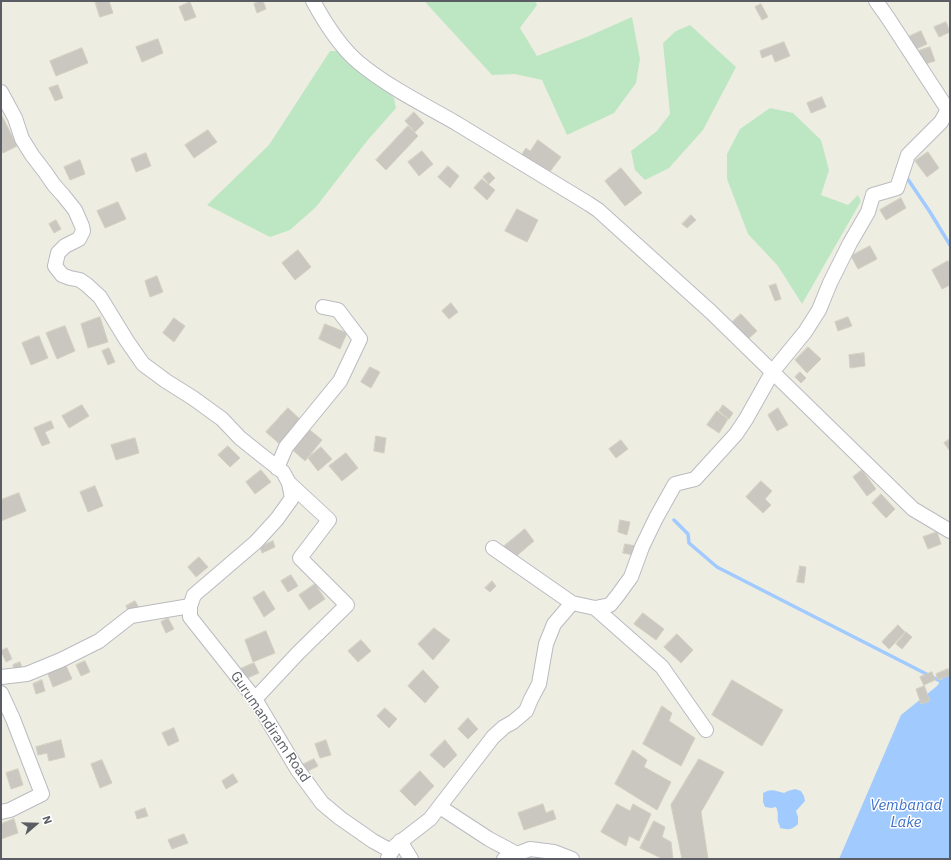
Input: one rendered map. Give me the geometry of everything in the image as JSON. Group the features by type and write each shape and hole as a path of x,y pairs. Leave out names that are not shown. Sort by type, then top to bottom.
{"street":[{"path":"314,1 326,23 336,37 358,62 405,95 455,123 598,210 711,312 913,509 950,531"},
{"path":"493,548 572,603 595,608 610,605 631,577 642,547 675,484 695,479 736,434 773,372 805,332 819,310 850,243 868,212 873,195 897,188 908,155 941,122 949,109 876,1"},
{"path":"1,92 15,118 22,139 54,185 75,210 82,226 83,231 79,239 65,246 58,253 55,266 62,275 80,280 100,296 127,341 143,364 222,420 245,442 283,472 289,483 292,498 277,519 256,542 194,595 190,606 131,616 99,641 61,660 27,674 1,677"},
{"path":"277,468 286,447 340,382 360,339 338,310 323,307"},
{"path":"255,699 298,652 347,605 300,558 329,520 289,483"},
{"path":"390,853 430,818 488,743 504,727 513,722 526,711 539,684 546,644 554,624 572,603"},
{"name":"Gurumandiram Road","path":"190,606 190,617 255,699 297,769 322,803 340,818 390,853"},
{"path":"595,608 662,667 706,730"},
{"path":"1,693 14,719 42,794 10,810 1,812"},
{"path":"440,806 489,839 517,854"},
{"path":"504,859 530,848 554,852 572,859"},
{"path":"390,853 411,859"}],"green space":[{"path":"425,1 535,1 537,5 520,28 537,56 589,36 632,17 640,59 636,83 614,113 567,135 542,80 515,74 492,75"},
{"path":"690,25 736,67 703,130 669,168 645,180 635,170 631,151 657,131 670,114 663,43 676,31"},
{"path":"330,51 342,51 394,98 396,108 367,141 316,207 290,230 270,237 207,205 269,145"},
{"path":"770,108 793,113 821,140 829,170 821,195 848,205 858,195 861,201 802,304 778,266 748,234 727,179 727,154 740,129"}],"water":[{"name":"Vembanad Lake","path":"950,667 950,859 839,859 901,715 937,686"},
{"path":"795,789 801,791 805,801 796,811 798,824 790,829 780,828 776,807 765,807 763,802 763,793 771,790 784,793"}],"building":[{"path":"95,1 109,1 113,13 100,17"},
{"path":"259,1 263,1 266,9 257,13 254,4"},
{"path":"190,2 196,17 185,21 179,7"},
{"path":"761,4 768,17 762,20 755,7"},
{"path":"946,22 950,32 939,37 934,27"},
{"path":"921,31 927,44 914,50 908,37"},
{"path":"158,39 163,53 142,62 136,47"},
{"path":"784,42 790,56 775,62 772,54 762,58 760,51"},
{"path":"930,47 935,61 922,65 918,51"},
{"path":"82,48 88,63 56,76 50,61"},
{"path":"58,85 63,98 55,101 49,88"},
{"path":"822,97 826,107 811,113 807,103"},
{"path":"414,112 424,123 415,132 405,121"},
{"path":"1,114 17,146 3,153 1,149"},
{"path":"408,126 418,136 386,170 376,160"},
{"path":"208,130 217,142 194,158 185,145"},
{"path":"538,140 561,157 548,174 522,154 526,148 530,151"},
{"path":"422,151 433,164 419,176 408,162"},
{"path":"928,152 939,168 927,177 915,161"},
{"path":"146,153 151,166 136,172 131,159"},
{"path":"80,160 85,174 70,180 64,167"},
{"path":"448,166 459,176 450,188 438,177"},
{"path":"621,168 642,193 625,206 605,181"},
{"path":"489,172 495,178 489,184 483,177"},
{"path":"482,179 495,190 487,200 474,188"},
{"path":"901,198 906,208 886,220 880,210"},
{"path":"118,202 126,219 105,228 97,211"},
{"path":"517,209 538,220 527,242 505,231"},
{"path":"691,215 696,220 687,228 682,224"},
{"path":"56,220 61,229 54,233 49,224"},
{"path":"870,246 877,259 858,269 851,256"},
{"path":"298,250 311,267 295,280 282,263"},
{"path":"948,261 950,264 950,285 942,289 932,270"},
{"path":"157,276 163,292 150,297 145,281"},
{"path":"776,284 781,299 775,301 769,286"},
{"path":"451,303 458,312 449,319 442,311"},
{"path":"741,314 757,331 748,339 732,322"},
{"path":"100,317 108,342 88,348 81,324"},
{"path":"848,317 852,326 838,331 835,322"},
{"path":"174,318 185,326 174,342 163,333"},
{"path":"325,324 347,333 340,349 319,339"},
{"path":"65,326 75,351 57,359 46,333"},
{"path":"39,336 48,358 31,365 22,343"},
{"path":"808,347 821,359 807,373 795,360"},
{"path":"109,348 115,362 108,365 102,351"},
{"path":"864,353 865,366 850,368 849,355"},
{"path":"370,367 380,372 371,388 361,382"},
{"path":"800,372 806,378 801,383 795,377"},
{"path":"82,405 89,416 69,428 62,416"},
{"path":"723,405 733,413 729,419 719,411"},
{"path":"288,408 303,422 283,447 266,432"},
{"path":"778,408 788,425 777,431 768,415"},
{"path":"717,411 728,419 719,433 707,425"},
{"path":"51,421 54,428 45,432 50,443 42,446 34,428"},
{"path":"305,426 322,440 305,461 288,446"},
{"path":"376,436 386,438 384,453 374,451"},
{"path":"135,438 139,453 116,460 111,445"},
{"path":"950,439 950,451 944,443"},
{"path":"621,440 628,449 616,458 609,449"},
{"path":"228,446 240,458 230,467 218,455"},
{"path":"321,447 332,459 318,471 308,458"},
{"path":"346,453 358,468 342,481 329,466"},
{"path":"261,470 271,482 255,494 246,482"},
{"path":"862,470 876,489 867,496 853,477"},
{"path":"761,481 772,491 765,499 771,505 763,513 746,497"},
{"path":"95,486 103,506 88,512 80,492"},
{"path":"19,493 26,511 1,521 1,500"},
{"path":"881,494 895,509 886,518 872,503"},
{"path":"620,520 630,522 627,535 618,532"},
{"path":"525,529 534,541 513,559 503,547"},
{"path":"937,532 941,544 928,549 923,537"},
{"path":"273,541 275,547 262,553 260,547"},
{"path":"625,544 636,546 634,555 623,553"},
{"path":"199,557 208,567 196,577 188,567"},
{"path":"800,566 806,567 804,583 797,582"},
{"path":"291,575 298,586 288,592 281,581"},
{"path":"492,581 496,586 490,592 485,588"},
{"path":"315,584 325,599 309,610 299,595"},
{"path":"264,591 275,609 264,617 253,598"},
{"path":"135,601 139,608 130,614 126,606"},
{"path":"643,613 664,629 656,640 634,624"},
{"path":"168,618 174,629 166,633 161,622"},
{"path":"898,625 905,632 889,649 882,642"},
{"path":"434,628 450,640 433,660 418,644"},
{"path":"266,631 275,653 253,662 245,640"},
{"path":"906,632 912,637 902,649 896,644"},
{"path":"677,634 693,650 681,663 664,647"},
{"path":"361,640 371,651 358,662 348,651"},
{"path":"7,648 12,659 6,662 1,651"},
{"path":"64,661 72,679 53,687 46,669"},
{"path":"85,661 90,672 81,676 76,665"},
{"path":"20,662 24,673 16,675 13,665"},
{"path":"254,663 259,673 245,679 240,669"},
{"path":"948,669 950,675 938,680 936,674"},
{"path":"423,670 439,687 425,703 408,686"},
{"path":"932,672 935,680 924,685 930,701 921,704 916,689 924,686 920,677"},
{"path":"42,680 45,691 36,694 33,684"},
{"path":"732,680 783,710 762,746 712,715"},
{"path":"662,706 672,713 669,721 695,738 681,766 643,744"},
{"path":"385,708 397,719 389,728 377,716"},
{"path":"468,718 478,729 468,739 458,729"},
{"path":"174,728 179,741 168,746 162,733"},
{"path":"61,740 65,757 49,761 47,753 38,755 36,747"},
{"path":"326,740 331,755 320,758 315,744"},
{"path":"445,740 457,755 444,768 430,755"},
{"path":"633,750 647,760 644,767 671,782 657,810 615,784"},
{"path":"314,759 318,766 306,772 302,765"},
{"path":"699,759 724,772 701,812 708,859 682,859 671,805"},
{"path":"102,760 112,783 100,788 91,764"},
{"path":"18,769 23,785 11,789 6,773"},
{"path":"420,771 434,786 415,806 400,791"},
{"path":"233,774 238,782 226,789 222,781"},
{"path":"543,804 546,813 553,810 556,819 524,830 518,813"},
{"path":"617,804 630,811 633,804 651,814 639,841 629,836 626,846 601,832"},
{"path":"145,808 148,816 137,819 135,812"},
{"path":"14,819 18,833 1,839 1,824"},
{"path":"654,821 665,827 662,837 671,842 673,859 663,859 640,848"},
{"path":"184,834 188,843 172,849 168,840"}],"waterway":[{"path":"905,175 950,245"},
{"path":"674,520 688,534 689,543 717,567 944,683"}]}
